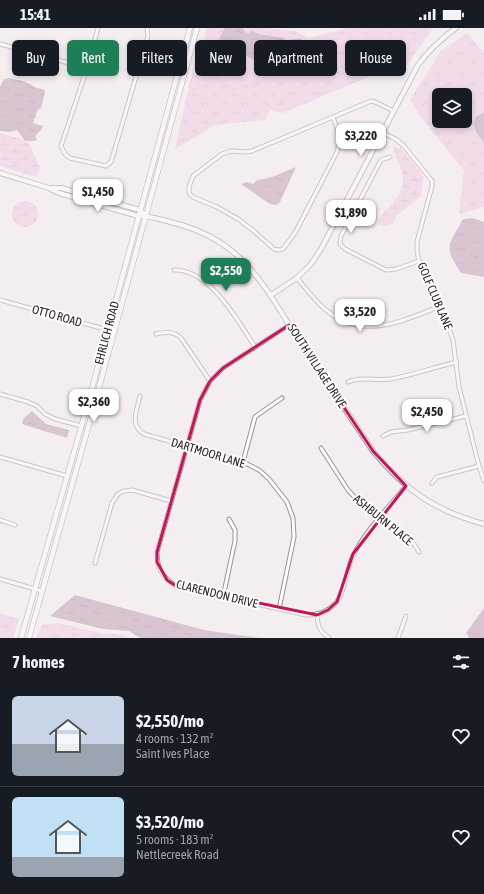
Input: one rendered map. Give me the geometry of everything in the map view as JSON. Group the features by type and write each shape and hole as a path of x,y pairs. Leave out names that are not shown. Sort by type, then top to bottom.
{"main road":[{"name":"EHRLICH ROAD","path":"21,638 82,426 190,28"},
{"name":"EHRLICH ROAD","path":"29,638 198,28"},
{"path":"82,451 81,438 90,407 88,403"}],"street":[{"path":"95,40 98,28"},
{"path":"84,76 61,146 65,154 70,158 106,166 111,162 148,36 147,28"},
{"path":"271,295 297,278 311,264 321,249 418,65 428,51 440,39 456,28"},
{"path":"0,44 67,62"},
{"path":"333,117 340,144 337,152 296,233 283,249 274,249 256,232 238,219 217,207 193,197 190,193 189,187 193,176 222,154 231,151 252,151 371,101 394,111"},
{"name":"GOLF CLUB LANE","path":"382,132 397,140 404,146 432,181 417,242 417,252 428,284 441,306 453,340 457,362 458,387 484,481"},
{"path":"390,157 381,160 341,236 340,244 345,249 386,270 396,269 419,261"},
{"path":"0,173 49,188 61,188 140,210 146,216"},
{"name":"SOUTH VILLAGE DRIVE","path":"49,188 59,193 138,216 146,216 187,226 201,231 230,250 248,266 271,295 289,325 373,451 388,470 406,486 444,510 484,524"},
{"path":"174,270 189,272 210,286 229,306 255,347"},
{"path":"297,278 317,302 327,311 342,320 358,325 375,327 391,325 441,306"},
{"name":"OTTO ROAD","path":"0,300 115,332"},
{"name":"CLARENDON DRIVE","path":"289,325 223,368 210,381 200,400 186,446 157,552 157,562 161,572 167,580 176,586 279,609 317,615"},
{"path":"156,334 166,332 178,335 182,338 210,381"},
{"path":"348,382 356,379 392,379 457,362"},
{"path":"0,394 37,406 45,414 55,419 82,426"},
{"name":"DARTMOOR LANE","path":"140,396 134,420 138,431 243,462 259,470 269,479 287,502 294,518 295,527 279,609"},
{"path":"243,462 255,417 282,398"},
{"path":"383,436 391,432 408,430 466,416"},
{"name":"ASHBURN PLACE","path":"321,448 348,490 362,505 414,544 419,552"},
{"path":"0,458 67,476"},
{"path":"432,484 437,478 479,466"},
{"path":"329,638 318,627 317,615 328,610 337,602 341,595 353,554 406,486"},
{"path":"95,563 112,503 118,494 124,491 132,490 171,501"},
{"path":"223,597 235,541 235,530 229,519"},
{"path":"0,520 15,524"},
{"path":"0,579 42,591"},
{"path":"398,638 406,616"}],"highlighted area":[{"path":"289,325 373,451 406,486 353,554 337,602 328,610 317,615 176,586 167,580 157,562 157,552 200,400 210,381 223,368"}],"green space":[{"path":"207,28 270,28 296,31 308,38 347,28 433,28 406,66 406,40 345,40 345,76 371,76 283,113 192,95 196,76 246,76 246,40 204,40"},
{"path":"467,33 484,53 484,207 459,214 464,171 421,117 410,100 441,51"},
{"path":"195,59 195,76 232,76 278,96 265,120 215,125 175,149"},
{"path":"0,133 22,139 24,142 29,143 40,168 36,177 0,166"},
{"path":"393,147 401,148 424,177 420,197 396,216 392,224 384,226 378,225 379,220 398,195 403,183 401,169"},
{"path":"25,201 34,205 38,214 34,223 25,227 16,223 12,214 16,205"},
{"path":"0,613 19,619 13,638 0,638"},
{"path":"57,623 102,633 125,635 130,638 36,638 42,625"}],"water":[{"path":"225,28 243,28 245,33 248,34 252,31 259,34 284,38 286,40 254,40 254,60 246,55 246,40 219,39"},
{"path":"9,78 44,89 45,92 41,108 38,109 33,123 43,126 35,136 37,140 25,141 17,130 11,132 0,131 0,87 4,79"},
{"path":"484,113 484,143 475,130 474,123 477,116"},
{"path":"296,167 280,202 276,205 270,204 241,184 247,182 253,184 257,180 273,177"},
{"path":"473,218 484,222 484,277 461,273 455,264 450,251 451,241 463,219"},
{"path":"32,411 46,424 69,430 67,438 22,424 23,419"},
{"path":"75,595 204,630 260,638 140,638 129,631 103,629 50,616"},
{"path":"484,608 484,638 469,638 466,633"}]}
